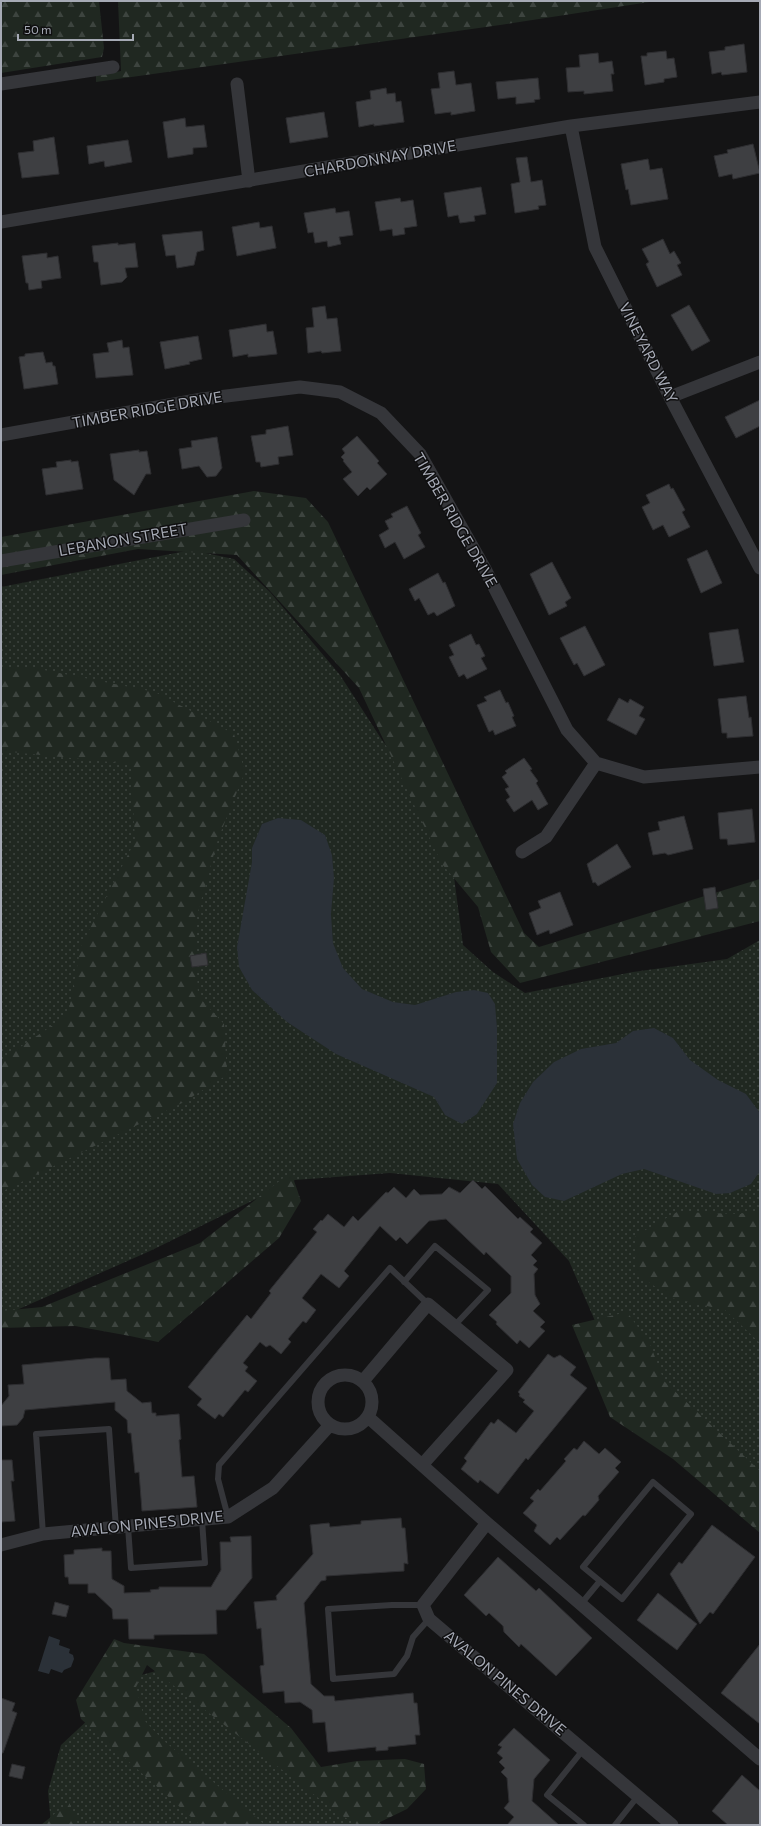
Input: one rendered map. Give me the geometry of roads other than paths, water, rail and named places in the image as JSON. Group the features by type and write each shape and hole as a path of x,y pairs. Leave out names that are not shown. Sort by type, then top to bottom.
{"street":[{"path":"1,84 113,67"},
{"path":"238,84 249,181"},
{"name":"CHARDONNAY DRIVE","path":"1,222 572,126 760,102"},
{"name":"VINEYARD WAY","path":"572,126 595,247 670,397 760,568"},
{"path":"670,397 760,362"},
{"name":"TIMBER RIDGE DRIVE","path":"1,435 202,399 300,387 340,392 380,412 420,454 485,569 567,730 596,763"},
{"name":"LEBANON STREET","path":"1,561 244,520"},
{"path":"522,852 546,838 596,763 644,777 760,767"},
{"path":"363,1381 428,1304 507,1370 422,1465"},
{"path":"346,1374 355,1376 363,1381 368,1387 372,1402 368,1417 362,1423 346,1429 330,1424 323,1418 318,1406 319,1393 323,1385 338,1375 346,1374"},
{"path":"368,1417 487,1523 760,1759"},
{"name":"AVALON PINES DRIVE","path":"1,1545 43,1534 122,1528 228,1517 274,1488 330,1424"},
{"path":"423,1605 487,1523"},
{"name":"AVALON PINES DRIVE","path":"423,1605 429,1619 672,1825"}],"lane":[{"path":"404,1282 435,1246 488,1290 454,1326"},
{"path":"228,1517 218,1479 219,1465 390,1268 428,1304"},
{"path":"43,1534 36,1434 109,1429 122,1528 131,1568 205,1563 202,1520"},
{"path":"652,1482 691,1514 622,1598 600,1581 583,1567 652,1482"},
{"path":"580,1604 600,1581"},
{"path":"423,1605 392,1605 328,1609 333,1679 394,1674 407,1656 413,1637 429,1619"},
{"path":"583,1750 547,1795 584,1825"},
{"path":"615,1825 638,1796"}]}
